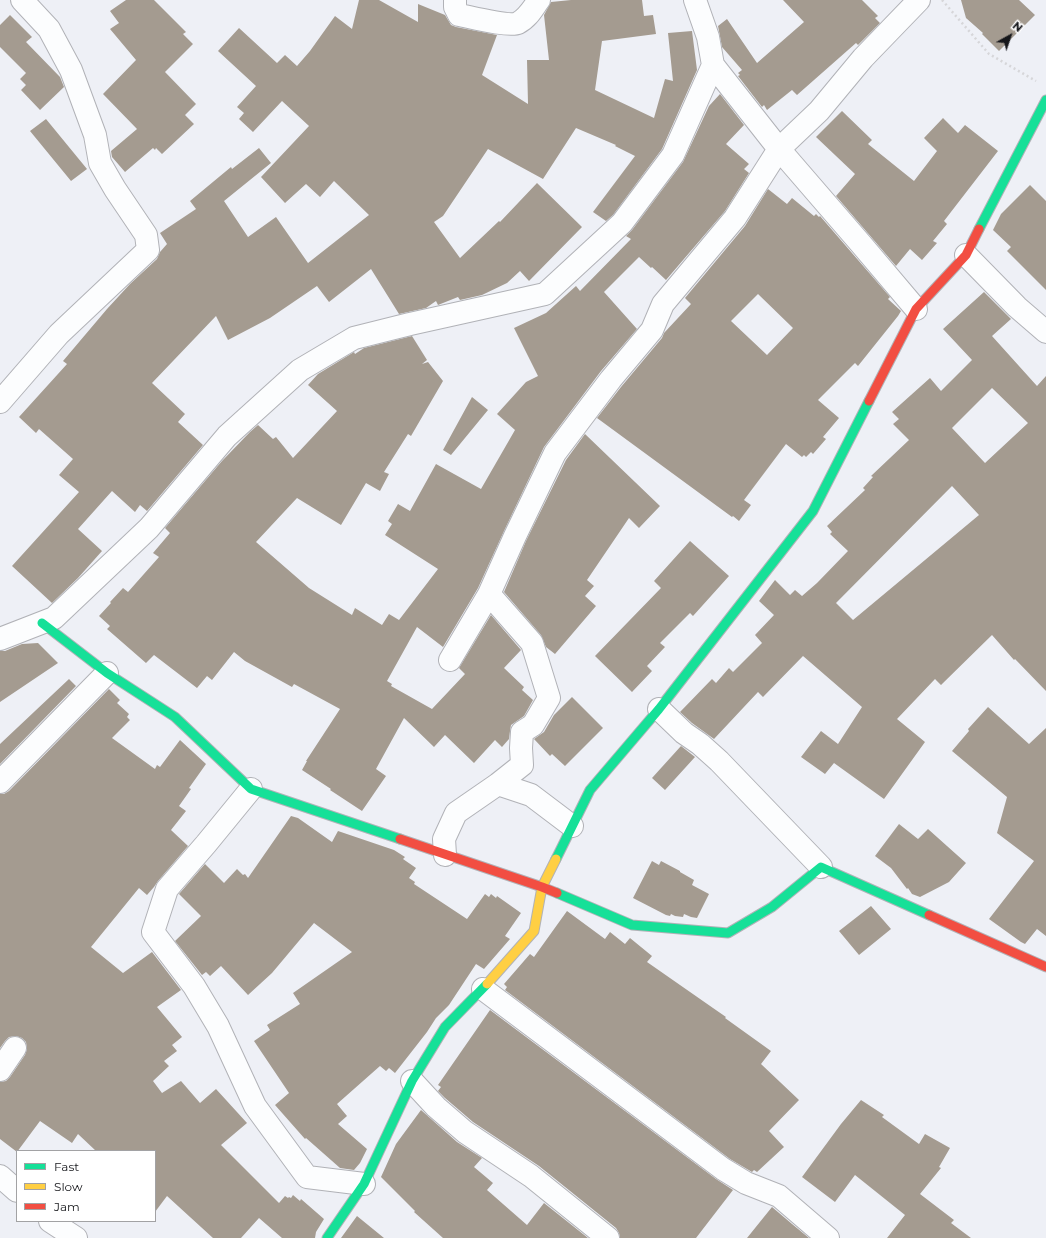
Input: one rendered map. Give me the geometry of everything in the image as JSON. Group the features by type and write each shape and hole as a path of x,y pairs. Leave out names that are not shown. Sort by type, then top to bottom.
{"street":[{"path":"0,402 59,334 148,250 146,235 100,164 95,135 71,70 49,29 22,0"},
{"path":"455,0 455,7 459,15 485,21 517,24 528,16 539,0"},
{"path":"695,0 708,37 713,65 779,149 916,309"},
{"path":"450,660 488,594 555,453 611,379 652,330 663,304 735,218 779,149 819,111 863,58 919,0"},
{"path":"0,639 54,618 149,528 227,436 300,370 354,338 545,294 622,223 673,155 713,65"},
{"path":"326,1238 364,1184 412,1081 445,1027 483,989 534,931 542,887 590,790 659,709 813,511 916,309 966,255 1046,100"},
{"path":"966,255 1017,306 1046,332"},
{"path":"445,855 444,839 456,813 498,784 522,765 522,732 533,725 549,698 532,643 488,594"},
{"path":"42,623 108,673 175,717 250,789 542,887 632,925 728,933 772,907 821,867"},
{"path":"0,782 108,673"},
{"path":"659,709 684,733 700,744 719,761 821,867 1046,967"},
{"path":"498,784 531,795 572,826"},
{"path":"250,789 206,844 167,889 154,932 194,986 218,1026 255,1106 307,1177 364,1184"},
{"path":"483,989 723,1169 746,1183 779,1196 828,1238"},
{"path":"0,1070 15,1048"},
{"path":"412,1081 436,1107 465,1132 531,1176 608,1238"},
{"path":"0,1176 16,1190"},
{"path":"52,1222 76,1238"}],"path":[{"path":"942,0 989,54 1040,83"}],"building":[{"path":"126,0 154,0 186,32 183,34 193,44 165,72 196,104 185,115 194,124 162,154 156,148 155,150 153,148 125,172 112,157 111,151 137,129 103,94 136,60 110,29 119,23 110,11"},
{"path":"359,0 379,0 418,22 418,4 445,15 451,25 456,27 497,35 482,75 528,104 527,60 549,60 544,15 551,2 571,0 642,0 644,16 653,15 656,34 602,41 595,90 654,118 665,79 673,81 668,33 692,31 697,70 662,149 613,215 606,221 593,212 635,156 615,146 616,145 576,128 543,179 488,149 443,216 434,222 460,258 499,221 500,222 537,183 582,227 529,281 520,271 507,283 482,295 460,300 458,297 438,305 436,301 426,308 399,314 371,269 329,302 317,286 270,318 228,340 216,316 152,383 185,414 178,422 203,445 147,511 140,505 135,512 112,491 78,529 102,551 78,578 52,603 12,566 79,492 59,475 73,459 39,429 36,433 19,417 67,364 63,361 107,309 130,284 157,259 160,252 167,244 160,233 196,209 190,201 231,167 232,169 259,148 271,163 224,201 248,237 276,217 308,263 369,215 334,181 320,197 306,184 285,203 261,177 309,126 282,101 253,132 239,119 244,113 237,107 256,86 218,51 239,28 277,63 285,55 297,66 310,51 335,16 352,29"},
{"path":"783,0 862,0 878,16 875,18 880,23 858,45 856,43 797,95 792,90 767,110 764,105 762,107 738,76 740,75 738,73 742,70 722,47 718,26 727,19 757,63 804,22"},
{"path":"961,0 1019,0 1035,15 999,51 982,34 983,33 966,18"},
{"path":"10,15 32,37 26,42 60,77 64,87 40,110 21,90 26,85 20,79 26,73 0,47 0,25"},
{"path":"720,94 744,125 726,144 749,164 744,169 749,173 725,211 666,280 639,257 604,292 637,329 601,371 544,447 478,588 443,647 417,627 387,681 392,684 391,686 432,709 465,674 459,668 491,615 521,650 504,668 524,687 522,690 533,700 524,716 511,725 509,739 502,747 495,740 474,763 445,735 434,747 404,718 376,769 386,776 362,811 302,770 306,761 340,709 294,684 292,687 245,661 234,652 212,680 207,676 197,688 154,655 146,663 107,629 110,626 99,616 123,588 128,592 159,557 153,553 170,533 165,528 222,461 250,432 258,425 273,439 276,437 293,458 337,411 308,385 318,374 354,352 355,354 364,348 412,336 427,360 422,364 428,362 443,381 411,436 408,434 384,472 389,474 380,491 366,483 341,525 297,498 256,542 309,588 352,615 355,608 382,625 389,614 399,620 438,569 385,535 392,524 388,521 398,504 410,511 436,464 481,489 515,430 497,414 526,382 538,376 514,328 546,313 576,286 580,291 631,239 626,236 683,162 709,106"},
{"path":"842,111 872,140 868,144 914,181 937,151 924,138 943,118 958,133 965,125 998,151 944,221 947,224 933,241 937,243 922,260 910,249 896,266 836,196 855,174 816,137"},
{"path":"46,119 87,169 71,181 30,131"},
{"path":"1030,185 1046,201 1046,290 1007,251 1011,247 993,230 1001,214"},
{"path":"768,189 787,204 792,198 814,216 816,214 819,217 820,216 890,297 888,299 901,311 858,366 855,363 818,400 839,418 823,437 826,439 813,454 811,452 806,457 804,455 802,457 786,444 744,500 751,505 739,521 597,418 662,338 664,333 691,304 685,298 745,226","holes":["758,294 793,328 767,355 731,321"]},
{"path":"984,292 1011,319 992,336 1037,386 1046,376 1046,691 1015,659 1014,660 992,635 941,685 935,679 897,719 925,742 884,799 834,763 825,774 801,757 821,731 838,744 862,707 803,656 763,697 758,692 714,739 680,712 712,679 716,683 729,668 733,672 762,643 755,635 774,615 759,601 775,580 790,595 795,590 802,596 848,551 830,534 832,532 827,526 865,490 863,488 873,477 871,476 909,440 893,424 899,419 892,412 930,378 941,391 972,360 943,329","holes":["992,388 1028,423 985,463 952,428","952,486 979,515 853,620 836,603"]},
{"path":"472,397 488,410 451,455 443,450"},
{"path":"585,434 660,506 639,528 629,518 587,580 594,586 585,596 596,606 555,654 546,647 541,635 504,592 526,541 566,460"},
{"path":"690,541 729,576 693,616 690,613 660,643 665,647 647,666 652,671 632,692 595,656 661,588 654,581"},
{"path":"38,643 58,663 0,702 0,651 5,651 22,644"},
{"path":"69,679 76,686 0,764 0,744"},
{"path":"109,689 120,700 117,703 129,714 127,717 130,720 112,738 155,769 157,765 160,767 180,740 206,764 189,788 191,789 179,806 186,811 171,830 188,846 147,895 139,888 91,947 123,973 152,952 181,990 157,1007 182,1037 172,1045 177,1051 164,1061 169,1066 153,1081 162,1093 181,1081 200,1103 216,1089 247,1123 221,1145 279,1203 285,1196 291,1198 293,1195 300,1201 301,1199 324,1219 316,1232 315,1238 282,1238 259,1218 241,1238 213,1238 167,1196 156,1211 156,1150 95,1150 78,1134 72,1143 40,1121 16,1151 0,1139 0,1082 6,1081 10,1077 25,1055 27,1049 26,1042 22,1038 16,1036 9,1037 0,1048 0,794 4,794 9,791"},
{"path":"572,697 603,728 565,766 552,754 550,756 534,739 544,732 554,715"},
{"path":"988,707 1029,744 1046,728 1046,936 1037,929 1025,944 989,919 1034,861 997,833 1007,797 952,751 969,731 968,729"},
{"path":"681,746 695,757 665,790 652,778"},
{"path":"291,816 298,818 332,842 338,831 394,850 405,857 403,859 416,868 409,878 415,882 414,884 467,919 485,894 489,897 491,894 496,898 497,896 521,913 505,936 510,939 484,969 476,964 449,1005 436,1018 395,1073 389,1068 386,1071 380,1066 337,1104 347,1116 338,1124 367,1149 360,1163 354,1170 340,1168 306,1138 305,1139 275,1105 289,1093 254,1041 270,1030 267,1025 300,1004 293,993 352,952 314,923 272,973 248,995 221,966 210,976 206,972 202,975 175,941 201,916 179,894 205,864 224,883 237,869 248,878"},
{"path":"899,824 918,839 928,829 966,863 949,882 920,897 912,894 891,868 875,856"},
{"path":"652,861 659,865 661,861 680,871 694,880 692,885 709,894 697,918 684,914 683,917 671,914 670,916 666,915 633,898"},
{"path":"871,906 891,929 859,955 839,931"},
{"path":"567,911 605,939 610,932 625,944 630,938 652,956 647,962 726,1017 725,1018 771,1051 761,1064 799,1100 769,1131 784,1147 757,1172 754,1170 752,1172 730,1159 505,990 507,987 504,984 530,954 534,957"},
{"path":"490,1010 716,1179 733,1190 696,1238 620,1238 616,1228 539,1166 473,1122 438,1091 441,1087 438,1085"},
{"path":"861,1100 884,1115 882,1117 919,1144 925,1134 950,1148 939,1167 941,1168 920,1194 954,1220 951,1223 971,1238 887,1238 905,1215 855,1175 835,1202 802,1177 841,1124"},
{"path":"421,1110 457,1142 482,1158 474,1167 493,1183 487,1190 527,1225 544,1203 588,1238 443,1238 414,1212 415,1211 381,1177 396,1144"},
{"path":"772,1207 792,1224 809,1238 747,1238"},
{"path":"357,1216 384,1238 341,1238"}],"traffic: fast":[{"path":"979,229 1046,100"},
{"path":"556,859 590,790 659,709 813,511 869,401"},
{"path":"42,623 107,673 175,717 251,789 400,839"},
{"path":"557,893 632,925 728,933 772,907 821,867 929,915"},
{"path":"327,1238 364,1184 412,1081 445,1027 487,984"}],"traffic: slow":[{"path":"487,984 534,931 542,887 556,859"}],"traffic: jam":[{"path":"869,401 916,309 966,255 979,229"},
{"path":"400,839 557,893"},
{"path":"929,915 1046,967"}]}
